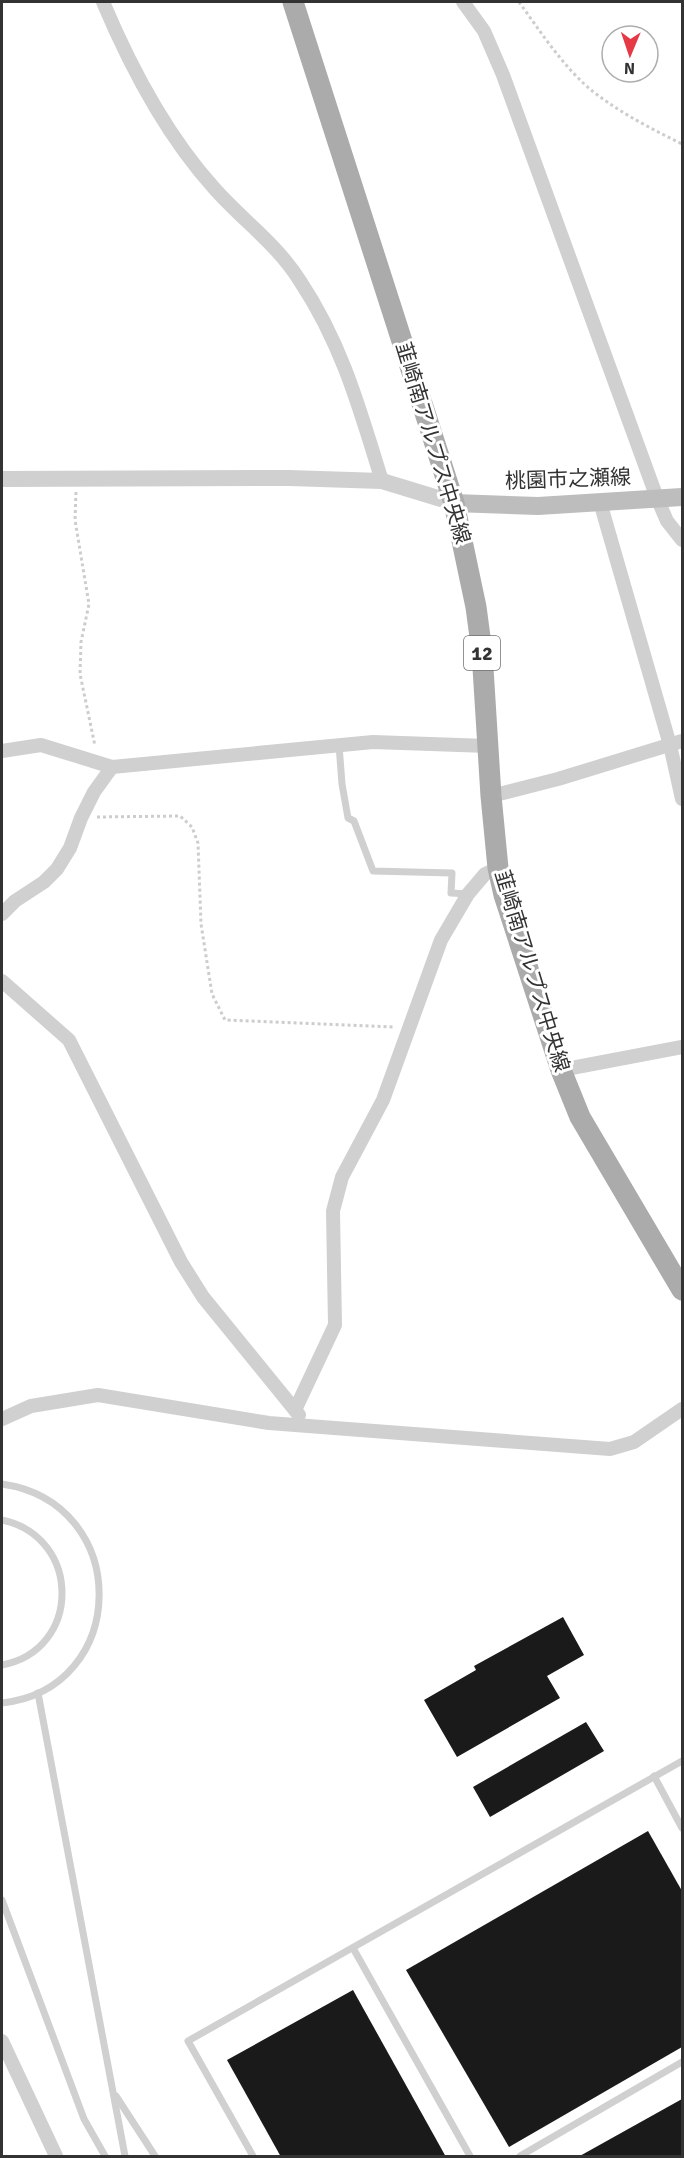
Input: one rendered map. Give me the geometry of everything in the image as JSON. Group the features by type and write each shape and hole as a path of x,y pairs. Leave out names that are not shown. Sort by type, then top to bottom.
{"main road":[{"name":"韮崎南アルプス中央線","path":"293,2 454,503 476,607 482,652 491,796 498,868 504,895 561,1070 580,1117 682,1290"},
{"name":"桃園市之瀬線","path":"454,503 538,506 682,497"}],"street":[{"path":"103,2 123,50 158,111 189,156 214,188 271,243 299,279 328,326 346,369 382,481"},
{"path":"463,2 484,31 503,75 657,498 667,521 682,540"},
{"path":"2,479 289,478 382,481 454,503"},
{"path":"600,502 676,743 682,799"},
{"path":"2,751 41,745 112,767 373,742 488,746"},
{"path":"491,796 558,779 676,743"},
{"path":"2,914 15,901 44,882 57,869 70,849 81,818 94,792 112,767"},
{"path":"295,1410 335,1325 333,1211 342,1177 383,1100 441,940 468,894 485,874 498,868"},
{"path":"2,981 69,1040 181,1262 203,1297 308,1426"},
{"path":"561,1070 682,1047"},
{"path":"2,1419 31,1406 99,1395 269,1423 610,1449 634,1442 682,1409"},
{"path":"2,2041 56,2157"}],"lane":[{"path":"339,745 348,818 354,822 374,871 452,873 452,893 468,894"},
{"path":"2,1484 28,1490 51,1502 71,1519 86,1539 96,1563 100,1588 99,1605 91,1638 78,1660 60,1679 38,1693 2,1703"},
{"path":"2,1521 22,1527 38,1538 51,1552 59,1570 63,1589 62,1608 55,1627 44,1642 29,1655 2,1665"},
{"path":"38,1693 125,2157"},
{"path":"253,2157 188,2041 682,1761"},
{"path":"654,1776 682,1828"},
{"path":"2,1900 84,2119 105,2157"},
{"path":"353,1948 470,2157"},
{"path":"520,2157 682,2062"},
{"path":"113,2091 155,2157"}],"path":[{"path":"519,2 567,65 593,92 625,114 682,144"},
{"path":"77,479 75,520 89,604 81,642 80,674 98,763"},
{"path":"81,818 180,816 192,827 198,843 201,924 212,994 225,1020 409,1028"}],"building":[{"path":"563,1617 584,1655 547,1676 560,1698 457,1757 424,1700 476,1670 474,1666"},
{"path":"586,1722 604,1751 490,1817 473,1787"},
{"path":"648,1831 682,1891 682,2047 509,2147 406,1970"},
{"path":"353,1990 446,2157 281,2157 227,2060"},
{"path":"682,2099 682,2157 578,2157"}]}
